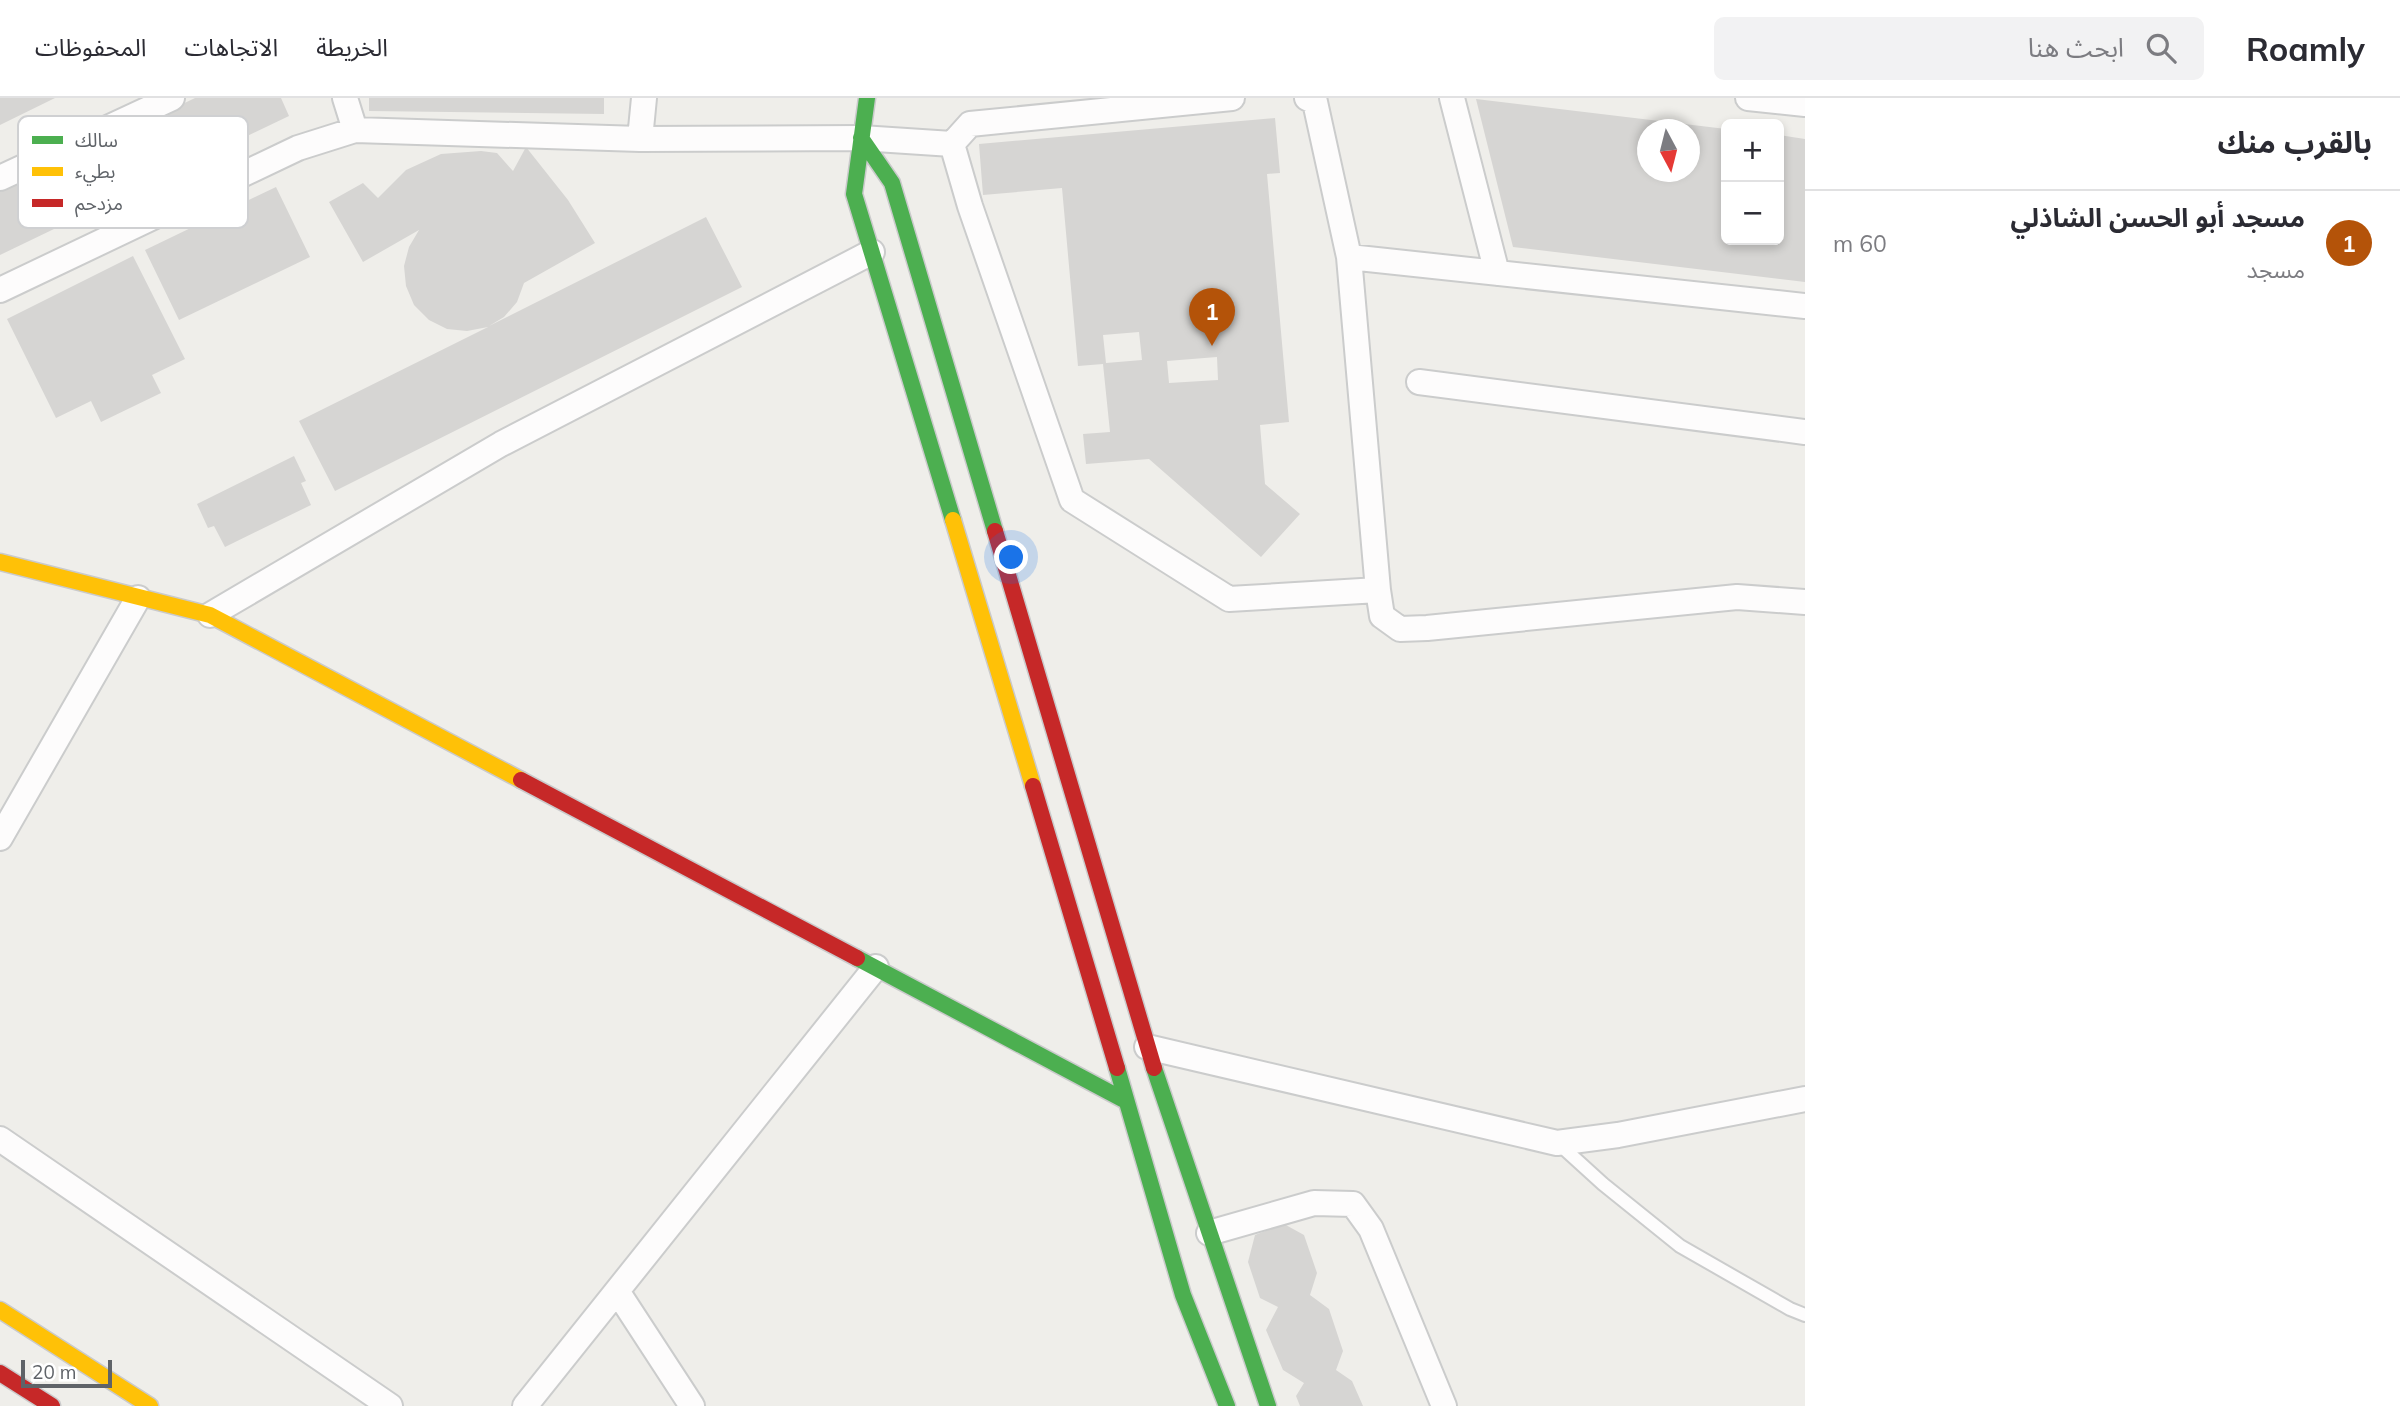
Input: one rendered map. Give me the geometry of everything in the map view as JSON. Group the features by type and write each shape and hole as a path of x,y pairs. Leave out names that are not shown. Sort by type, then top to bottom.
{"main road":[{"path":"867,98 854,194 1183,1295 1227,1406"},
{"path":"860,138 892,183 1147,1047 1268,1406"},
{"path":"0,562 210,614 1126,1101"},
{"path":"0,1310 150,1406"},
{"path":"0,1373 52,1406"}],"street":[{"path":"133,116 172,98"},
{"path":"345,98 355,130"},
{"path":"640,139 644,98"},
{"path":"952,144 970,124 1120,103 1232,98"},
{"path":"1307,98 1315,102 1349,257 1382,616 1400,629 1737,597 1805,603"},
{"path":"1452,98 1497,273"},
{"path":"1748,98 1805,104"},
{"path":"248,172 298,148 355,130 640,139 860,138 952,144"},
{"path":"952,144 970,206 1072,500 1229,599 1378,590"},
{"path":"0,178 18,170"},
{"path":"0,290 130,228"},
{"path":"210,614 501,444 872,251"},
{"path":"1349,257 1805,306"},
{"path":"1419,382 1805,432"},
{"path":"0,838 138,598"},
{"path":"525,1406 876,967"},
{"path":"1147,1047 1557,1143 1618,1135 1805,1099"},
{"path":"0,1139 390,1406"},
{"path":"1209,1233 1314,1203 1353,1204 1371,1229 1444,1406"},
{"path":"617,1291 692,1406"}],"lane":[{"path":"1557,1143 1680,1246 1805,1315"}],"building":[{"path":"0,98 55,98 18,116 0,125"},
{"path":"195,98 281,98 289,116 248,136 248,116 158,116"},
{"path":"369,98 604,98 604,114 369,111"},
{"path":"1476,99 1643,119 1637,119 1637,182 1700,182 1700,126 1721,128 1721,245 1784,245 1784,136 1805,139 1805,282 1513,247"},
{"path":"1275,118 1280,173 1267,174 1289,422 1260,425 1265,484 1300,514 1261,557 1149,459 1086,464 1083,434 1110,432 1103,364 1078,366 1062,188 983,195 979,144","holes":["1139,332 1142,360 1106,363 1103,335","1217,357 1218,380 1169,383 1167,361"]},
{"path":"526,147 568,200 595,243 524,283 517,302 504,317 489,326 706,217 742,287 335,491 299,421 488,327 467,331 447,329 429,320 414,305 406,286 404,266 409,247 419,230 363,262 329,202 363,183 378,198 406,170 441,154 481,151 497,153 513,171"},
{"path":"18,183 18,228 56,228 0,255 0,192"},
{"path":"276,187 310,257 179,320 145,250 191,228 248,228 248,200"},
{"path":"133,256 185,359 152,375 161,393 101,422 91,401 56,418 7,319"},
{"path":"294,456 306,481 301,483 311,505 225,547 214,526 208,528 197,504"},
{"path":"1284,1224 1304,1235 1317,1273 1310,1295 1329,1309 1343,1351 1336,1370 1352,1381 1363,1406 1300,1406 1296,1396 1304,1383 1283,1370 1266,1330 1278,1307 1260,1298 1248,1262 1255,1235"}],"traffic: fast":[{"path":"867,98 854,194 953,520"},
{"path":"861,138 892,183 995,531"},
{"path":"857,958 1126,1101"},
{"path":"1117,1068 1183,1295 1227,1406"},
{"path":"1154,1068 1268,1406"}],"traffic: slow":[{"path":"953,520 1033,786"},
{"path":"0,562 210,615 521,780"},
{"path":"0,1310 150,1406"}],"traffic: jam":[{"path":"995,531 1154,1068"},
{"path":"521,780 857,958"},
{"path":"1033,786 1117,1068"},
{"path":"0,1373 52,1406"}],"place":[{"name":"مسجد أبو الحسن الشاذلي","path":"1212,346"}]}
